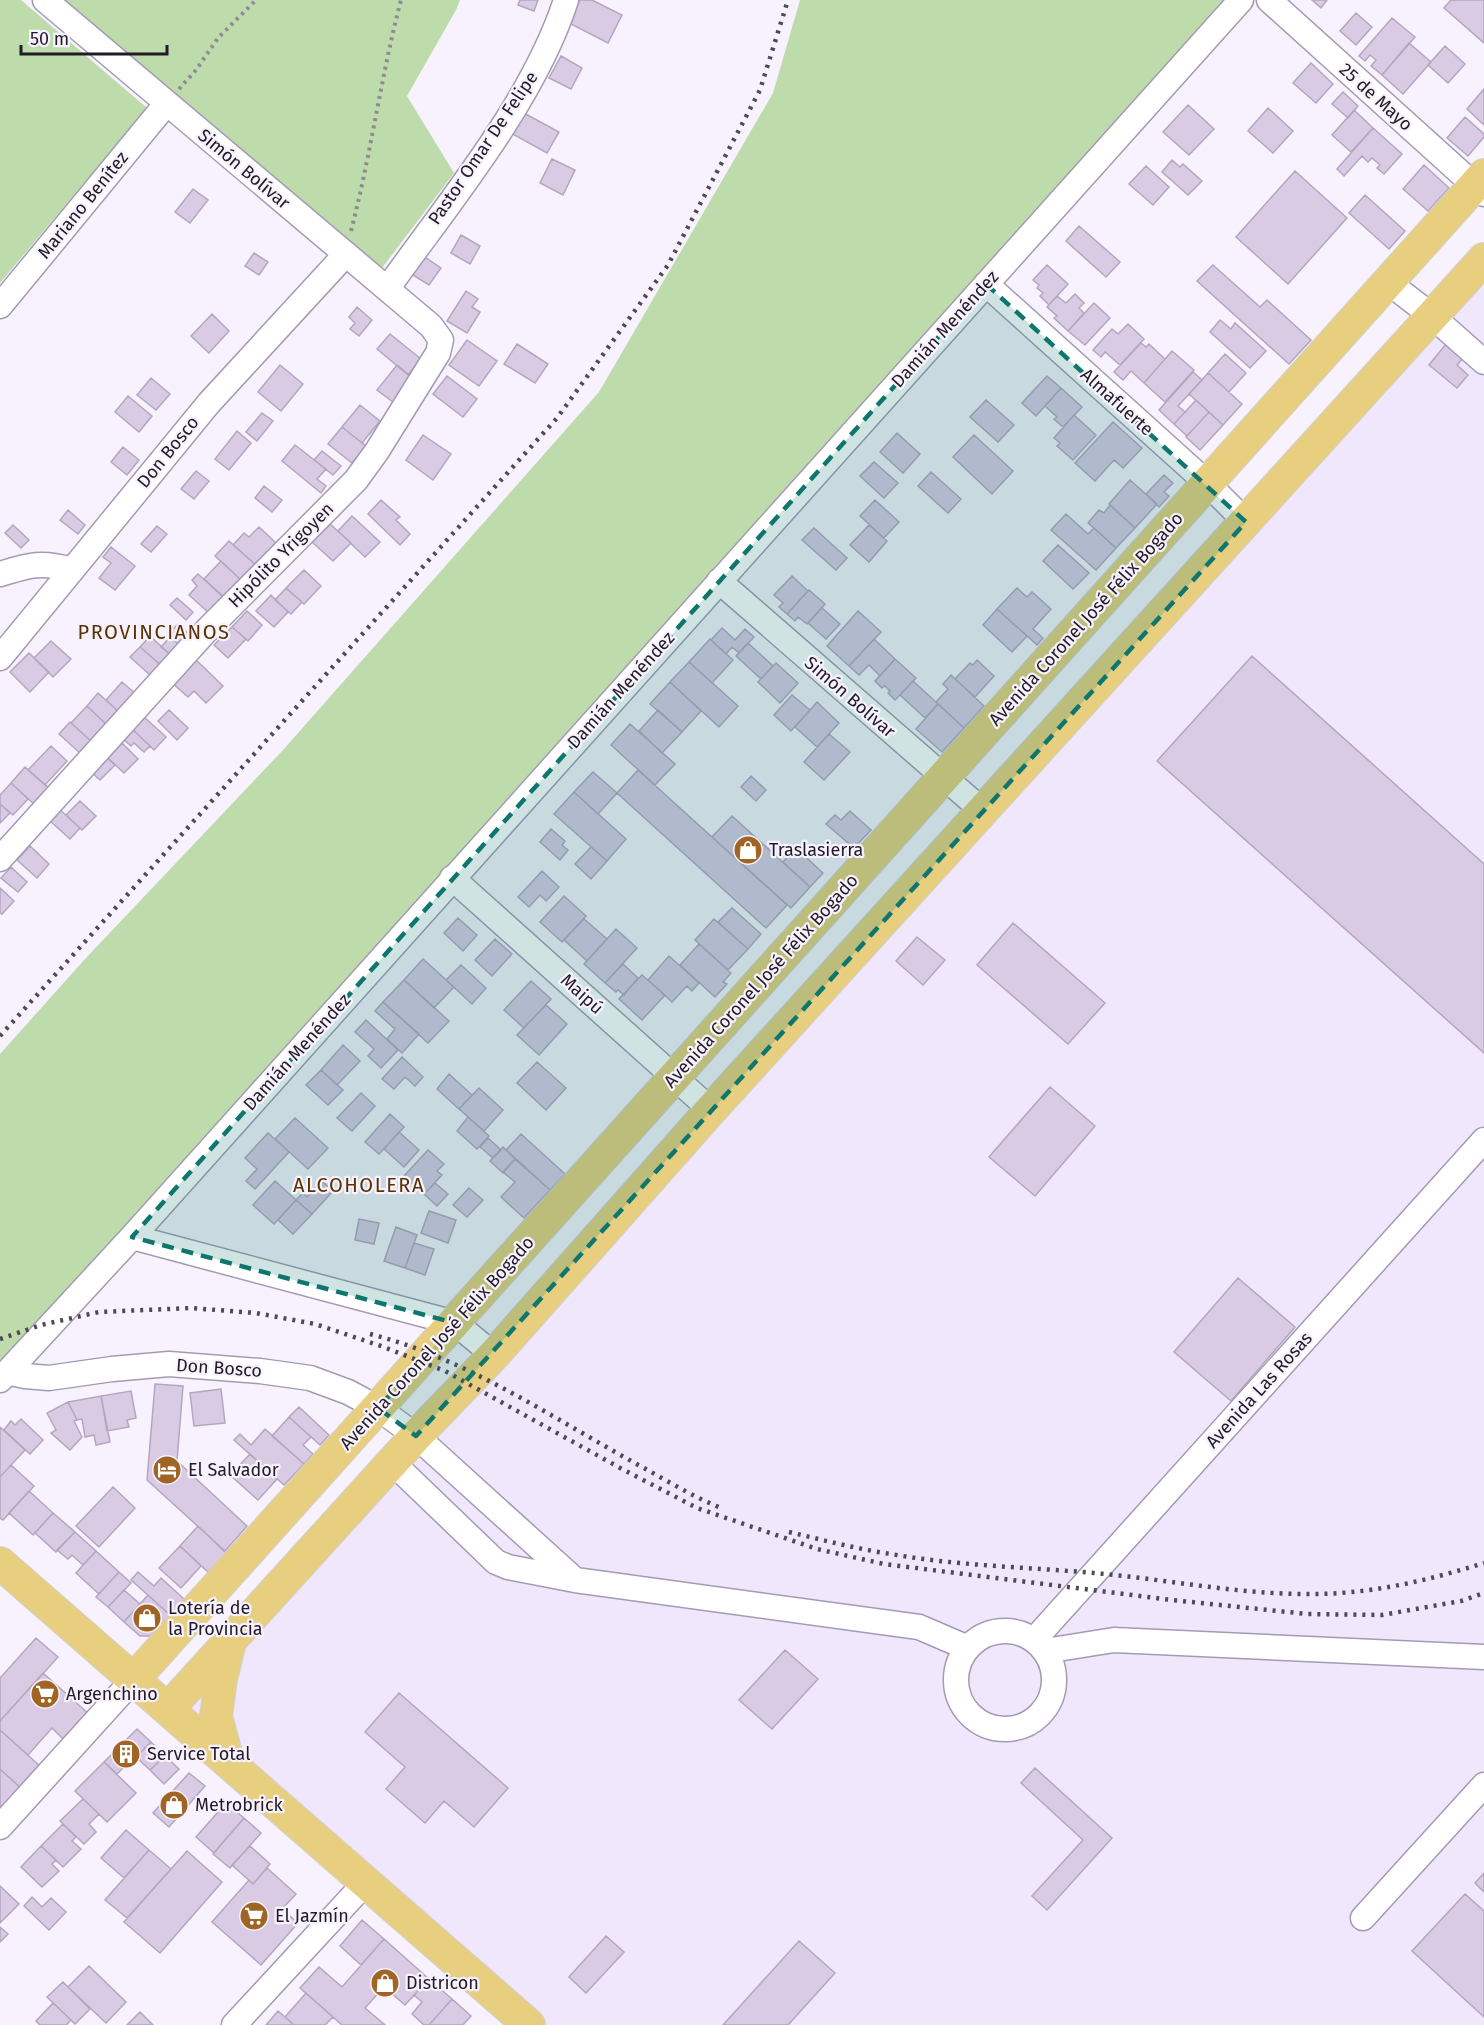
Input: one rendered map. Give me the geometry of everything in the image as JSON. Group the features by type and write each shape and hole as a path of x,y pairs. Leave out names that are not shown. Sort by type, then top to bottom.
{"main road":[{"name":"Avenida Coronel José Félix Bogado","path":"134,1679 1388,282 1481,184"},
{"path":"168,1709 392,1462 494,1355 711,1110 1484,259"},
{"path":"0,1563 529,2025"},
{"path":"228,1761 216,1716 220,1679 230,1640"}],"street":[{"name":"Simón Bolívar","path":"45,0 431,326 441,340"},
{"name":"Pastor Omar De Felipe","path":"387,289 492,142 516,104 538,66 566,0"},
{"name":"Damián Menéndez","path":"4,1376 132,1237 1241,0"},
{"name":"25 de Mayo","path":"1269,0 1481,184"},
{"name":"Mariano Benítez","path":"0,306 167,103"},
{"name":"Don Bosco","path":"0,658 209,403 346,254"},
{"path":"1388,282 1432,316 1484,362"},
{"name":"Almafuerte","path":"986,284 1208,483 1246,522"},
{"name":"Hipólito Yrigoyen","path":"0,859 206,631 356,480 377,451 432,362 441,340"},
{"path":"0,574 28,565 54,565 72,570"},
{"name":"Simón Bolívar","path":"719,581 983,811"},
{"name":"Maipú","path":"452,878 711,1110"},
{"name":"Avenida Las Rosas","path":"1040,1646 1484,1140"},
{"path":"132,1237 455,1323 494,1355"},
{"name":"Don Bosco","path":"4,1376 49,1378 169,1364 260,1371 309,1378 348,1392 378,1408 416,1436 575,1580"},
{"path":"392,1462 496,1562 508,1567 575,1580 919,1627 968,1648"},
{"path":"1003,1631 1019,1633 1040,1646 1052,1663 1054,1679 1052,1696 1044,1711 1032,1722 1017,1728 1000,1730 983,1725 970,1715 960,1702 955,1685 957,1666 973,1642 987,1634 1003,1631"},
{"path":"1040,1646 1114,1640 1484,1657"},
{"path":"0,1827 134,1679"},
{"path":"1363,1917 1484,1785"},
{"path":"234,2025 366,1882"}],"path":[{"path":"167,103 196,70 218,38 256,0"},
{"path":"346,254 401,0"}],"highlighted area":[{"path":"986,284 1246,522 416,1436 378,1408 455,1323 132,1237"}],"shaded area":[{"path":"1484,259 1484,2025 529,2025 168,1709"}],"green space":[{"path":"0,0 21,0 147,108 0,283"},
{"path":"56,0 460,0 407,96 454,173 379,272"},
{"path":"800,0 1229,0 0,1370 0,1054 85,959 283,750 599,392 773,93"}],"building":[{"path":"520,0 538,0 534,11 518,5"},
{"path":"580,0 592,0 622,15 608,43 569,23"},
{"path":"1312,0 1327,0 1321,8"},
{"path":"1451,0 1484,0 1484,43 1444,8"},
{"path":"1356,13 1372,27 1356,45 1340,31"},
{"path":"1392,18 1415,37 1382,75 1371,66 1376,60 1370,55 1365,61 1359,56"},
{"path":"1409,43 1431,62 1403,94 1382,75"},
{"path":"1445,46 1465,64 1448,83 1428,65"},
{"path":"561,56 582,68 571,89 549,78"},
{"path":"1311,63 1333,84 1316,103 1293,83"},
{"path":"1484,89 1484,125 1467,109"},
{"path":"1343,92 1358,106 1348,118 1332,104"},
{"path":"1188,105 1214,129 1189,155 1163,132"},
{"path":"1268,108 1293,131 1273,153 1248,131"},
{"path":"1354,110 1373,128 1351,152 1332,135"},
{"path":"520,111 559,132 547,153 509,132"},
{"path":"1465,117 1484,134 1468,156 1447,138"},
{"path":"1373,128 1402,154 1384,174 1377,168 1380,165 1372,158 1368,162 1362,156 1344,176 1337,169"},
{"path":"552,159 575,170 563,195 540,183"},
{"path":"1172,160 1180,167 1183,164 1202,181 1188,195 1162,172"},
{"path":"1424,165 1449,188 1428,211 1403,189"},
{"path":"1146,166 1169,187 1153,205 1129,184"},
{"path":"1295,171 1347,218 1288,284 1236,237"},
{"path":"193,189 208,200 190,223 175,212"},
{"path":"1365,195 1405,231 1389,249 1349,213"},
{"path":"1079,226 1120,262 1106,277 1066,241"},
{"path":"461,235 480,246 470,264 451,253"},
{"path":"254,253 268,262 259,275 245,266"},
{"path":"420,254 441,268 429,285 408,272"},
{"path":"1047,265 1068,284 1049,305 1040,296 1043,293 1033,280"},
{"path":"1213,265 1260,307 1267,300 1311,340 1289,364 1197,281"},
{"path":"466,291 478,299 472,307 480,312 467,333 447,321"},
{"path":"1075,294 1084,303 1079,308 1084,313 1068,331 1054,318 1057,316 1047,307 1057,296 1066,303"},
{"path":"1094,303 1110,318 1085,345 1068,331"},
{"path":"357,307 372,320 359,336 350,329 355,323 349,317"},
{"path":"212,314 229,331 209,353 191,336"},
{"path":"1220,320 1231,329 1235,323 1266,351 1250,368 1210,332"},
{"path":"1128,324 1144,339 1120,365 1105,352 1101,357 1093,350 1112,329 1118,334"},
{"path":"390,334 421,359 408,375 377,349"},
{"path":"1451,338 1468,352 1457,365 1468,375 1457,388 1429,365"},
{"path":"467,340 497,361 479,386 449,365"},
{"path":"1141,343 1146,347 1149,344 1165,359 1144,383 1131,371 1123,380 1114,372"},
{"path":"517,344 548,364 535,383 504,364"},
{"path":"1172,351 1194,370 1165,402 1144,383"},
{"path":"1225,354 1246,373 1229,392 1208,373"},
{"path":"280,365 303,384 281,411 258,392"},
{"path":"397,365 413,378 393,402 377,390"},
{"path":"1193,372 1202,380 1178,406 1185,412 1174,424 1159,410"},
{"path":"1208,373 1242,404 1223,425 1189,394"},
{"path":"447,376 477,399 463,417 433,394"},
{"path":"1047,376 1061,388 1036,416 1022,403"},
{"path":"151,378 170,394 156,410 137,395"},
{"path":"1061,388 1082,407 1063,427 1054,419 1057,417 1045,406"},
{"path":"128,396 152,416 139,432 115,412"},
{"path":"986,400 1014,425 998,442 970,417"},
{"path":"1196,400 1209,412 1187,436 1174,424"},
{"path":"360,405 380,421 362,443 342,427"},
{"path":"1209,412 1223,425 1200,450 1186,437"},
{"path":"262,413 273,421 257,441 246,432"},
{"path":"1074,415 1096,435 1073,460 1057,446 1060,443 1054,438"},
{"path":"1113,422 1142,448 1123,468 1114,460 1095,481 1075,463"},
{"path":"342,427 366,446 352,463 328,444"},
{"path":"237,431 251,443 229,470 215,459"},
{"path":"897,433 920,454 903,473 880,452"},
{"path":"423,435 451,454 433,480 406,460"},
{"path":"974,435 1013,471 992,494 953,457"},
{"path":"295,445 326,469 317,479 326,486 321,493 282,461"},
{"path":"123,447 139,460 127,475 111,462"},
{"path":"322,451 341,466 333,475 314,460"},
{"path":"874,462 898,483 884,498 860,476"},
{"path":"196,471 209,481 194,499 181,489"},
{"path":"931,472 961,499 948,513 918,486"},
{"path":"1164,475 1173,483 1164,492 1169,496 1159,507 1146,494"},
{"path":"1130,480 1157,504 1135,528 1109,504"},
{"path":"264,486 282,500 272,512 255,498"},
{"path":"381,500 400,517 396,520 410,534 400,545 368,514"},
{"path":"875,500 899,522 884,538 860,516"},
{"path":"1110,505 1135,528 1116,548 1088,523 1099,510 1104,513"},
{"path":"68,510 85,525 78,534 60,520"},
{"path":"1066,514 1088,534 1094,528 1116,548 1096,570 1051,530"},
{"path":"352,516 380,542 365,557 338,531"},
{"path":"330,524 351,543 333,561 312,542"},
{"path":"13,525 29,540 21,548 5,533"},
{"path":"869,525 887,541 869,562 850,545"},
{"path":"157,526 167,534 151,552 141,544"},
{"path":"259,527 276,543 256,565 233,545 244,533 249,537"},
{"path":"814,528 847,558 836,570 802,540"},
{"path":"229,541 256,565 241,580 215,556"},
{"path":"1058,545 1089,573 1073,589 1043,561"},
{"path":"111,547 135,566 115,590 99,578 111,563 103,557"},
{"path":"221,561 241,580 225,598 204,579"},
{"path":"304,570 321,586 304,604 286,588"},
{"path":"198,574 223,597 209,613 189,595 197,586 192,580"},
{"path":"792,576 808,591 787,614 779,607 783,603 774,595"},
{"path":"286,588 302,602 291,614 275,600"},
{"path":"1017,588 1027,597 1032,592 1051,609 1033,629 1043,638 1037,645 997,609"},
{"path":"809,590 825,604 807,624 798,617 795,621 787,614"},
{"path":"271,595 288,612 274,627 256,611"},
{"path":"177,598 193,612 186,620 170,605"},
{"path":"822,608 840,624 826,639 808,623"},
{"path":"997,609 1027,636 1012,652 983,625"},
{"path":"247,611 262,625 248,641 232,627"},
{"path":"858,611 881,632 849,666 827,646"},
{"path":"178,624 190,635 180,646 168,634"},
{"path":"232,627 246,639 228,658 214,645"},
{"path":"722,628 735,640 745,629 754,637 739,653 732,647 726,654 711,640"},
{"path":"150,636 173,657 163,667 140,647"},
{"path":"170,637 180,646 171,655 161,647"},
{"path":"710,639 733,660 712,683 689,662"},
{"path":"874,639 895,659 880,676 869,665 859,675 849,666"},
{"path":"51,641 71,659 53,677 34,658"},
{"path":"748,643 773,666 761,679 736,656"},
{"path":"140,647 161,665 151,676 130,657"},
{"path":"29,653 49,672 30,692 10,672"},
{"path":"1252,656 1484,864 1484,1053 1157,761"},
{"path":"194,658 223,686 206,703 194,691 188,697 171,682"},
{"path":"895,659 916,678 895,700 885,686 882,688 875,681"},
{"path":"977,660 994,676 975,697 955,679 970,663 973,665"},
{"path":"689,662 738,706 719,727 670,682"},
{"path":"776,663 798,683 780,703 758,682"},
{"path":"951,675 984,706 964,728 936,702 948,689 943,684"},
{"path":"913,681 938,704 925,718 900,695"},
{"path":"122,682 137,695 120,713 106,700"},
{"path":"670,682 701,711 682,732 650,704"},
{"path":"98,693 120,713 108,726 87,706"},
{"path":"792,695 810,710 791,731 774,715"},
{"path":"817,702 839,723 817,747 795,727"},
{"path":"938,704 964,728 942,752 916,729"},
{"path":"87,706 108,726 92,742 71,723"},
{"path":"169,710 188,728 177,740 158,721"},
{"path":"658,710 682,732 662,753 639,731"},
{"path":"143,716 166,737 154,750 131,728"},
{"path":"70,722 92,742 81,754 59,734"},
{"path":"630,724 675,764 655,785 611,745"},
{"path":"131,728 150,746 144,752 134,743 131,746 122,738"},
{"path":"829,734 850,752 824,780 804,762"},
{"path":"122,743 138,759 124,773 108,758"},
{"path":"51,746 67,761 45,785 28,770"},
{"path":"104,755 115,765 100,780 90,771"},
{"path":"25,767 49,788 34,804 11,783"},
{"path":"638,770 787,905 766,928 617,793"},
{"path":"593,772 617,793 598,814 574,792"},
{"path":"751,776 766,790 756,801 741,787"},
{"path":"11,783 28,799 13,815 0,804 0,795"},
{"path":"574,792 626,839 607,861 554,814"},
{"path":"80,801 96,816 82,830 66,815"},
{"path":"0,804 10,813 0,823"},
{"path":"59,809 80,828 70,839 49,820"},
{"path":"850,811 871,830 854,848 826,824 835,815 841,820"},
{"name":"Traslasierra","path":"732,816 810,887 791,908 712,837"},
{"path":"551,829 565,841 562,845 568,850 560,860 540,842"},
{"path":"30,846 49,864 37,878 17,860"},
{"path":"591,847 607,861 591,879 575,864"},
{"path":"796,848 823,873 810,887 783,862"},
{"path":"11,867 27,882 18,892 1,878"},
{"path":"542,871 559,887 546,901 540,895 529,907 518,897"},
{"path":"0,888 14,901 2,914 0,913"},
{"path":"564,896 586,916 562,942 540,922"},
{"path":"732,908 761,934 748,949 718,922"},
{"path":"458,918 477,935 463,951 444,933"},
{"path":"584,919 607,939 587,961 564,940"},
{"path":"714,919 748,949 728,970 695,940"},
{"path":"1013,923 1105,1003 1068,1044 977,965"},
{"path":"616,929 637,948 605,983 584,964"},
{"path":"917,937 945,960 923,985 896,961"},
{"path":"495,939 512,954 492,976 475,960"},
{"path":"699,944 731,973 723,982 727,984 715,997 680,965"},
{"path":"669,956 699,983 692,991 687,986 672,1002 648,980"},
{"path":"423,959 454,987 434,1008 404,980"},
{"path":"623,964 638,978 624,995 605,983"},
{"path":"461,965 486,988 472,1004 446,980"},
{"path":"642,975 665,995 642,1020 619,999"},
{"path":"404,980 449,1021 428,1043 383,1002"},
{"path":"531,981 551,999 524,1028 504,1010"},
{"path":"383,1002 419,1034 402,1053 387,1039 395,1029 375,1011"},
{"path":"546,1005 567,1024 539,1055 517,1035"},
{"path":"366,1020 398,1050 381,1068 368,1056 374,1049 355,1032"},
{"path":"343,1045 360,1061 337,1085 321,1070"},
{"path":"402,1057 423,1077 415,1086 405,1077 394,1089 382,1079"},
{"path":"537,1062 566,1088 546,1110 517,1083"},
{"path":"321,1070 343,1090 328,1105 306,1085"},
{"path":"449,1074 472,1095 459,1109 437,1089"},
{"path":"1050,1087 1095,1126 1035,1196 989,1157"},
{"path":"479,1088 503,1110 484,1131 459,1109"},
{"path":"361,1093 375,1106 352,1131 337,1118"},
{"path":"390,1114 404,1127 379,1154 365,1142"},
{"path":"468,1117 489,1136 477,1149 457,1131"},
{"path":"295,1118 328,1148 308,1169 275,1139"},
{"path":"399,1132 419,1150 404,1167 384,1149"},
{"path":"268,1133 289,1152 255,1189 246,1181 257,1169 245,1158"},
{"path":"521,1134 565,1174 550,1190 506,1150"},
{"path":"488,1138 501,1150 493,1158 480,1147"},
{"path":"503,1147 515,1159 503,1173 490,1161"},
{"path":"428,1150 444,1164 437,1171 442,1175 424,1194 404,1176"},
{"path":"515,1159 550,1190 524,1218 501,1197 515,1182 503,1172"},
{"path":"275,1181 296,1200 274,1224 253,1205"},
{"path":"322,1181 333,1191 312,1214 296,1200 303,1193 307,1197"},
{"path":"435,1183 448,1194 437,1206 424,1194"},
{"path":"469,1188 483,1200 467,1217 453,1205"},
{"path":"296,1200 312,1214 293,1234 278,1220"},
{"path":"429,1211 456,1220 448,1243 421,1233"},
{"path":"359,1219 379,1223 374,1244 355,1240"},
{"path":"396,1227 417,1235 405,1268 384,1261"},
{"path":"414,1243 434,1249 425,1275 405,1268"},
{"path":"1238,1278 1295,1327 1231,1401 1174,1352"},
{"name":"El Salvador","path":"155,1384 183,1386 177,1461 247,1526 225,1551 147,1480"},
{"path":"221,1389 225,1423 194,1426 190,1393"},
{"path":"131,1391 136,1418 127,1420 129,1427 107,1431 101,1396"},
{"path":"101,1396 110,1442 96,1445 94,1435 85,1437 82,1419 77,1420 68,1402"},
{"path":"68,1402 82,1437 70,1450 51,1433 56,1430 47,1413"},
{"path":"299,1407 329,1435 320,1445 289,1417"},
{"path":"289,1417 311,1437 303,1445 313,1454 304,1464 272,1436"},
{"path":"21,1419 43,1440 30,1454 4,1430 11,1421 15,1425"},
{"path":"0,1427 25,1450 0,1477"},
{"path":"265,1429 304,1464 284,1485 234,1440 240,1434 251,1445"},
{"path":"250,1454 277,1479 258,1500 230,1475"},
{"path":"11,1465 34,1486 3,1520 0,1518 0,1477"},
{"path":"113,1487 135,1508 99,1547 76,1526"},
{"path":"29,1491 53,1513 33,1535 9,1513"},
{"path":"53,1513 75,1532 56,1552 35,1533"},
{"path":"198,1526 226,1553 208,1572 180,1546"},
{"path":"75,1532 96,1551 83,1565 72,1555 68,1559 57,1550"},
{"path":"180,1546 201,1566 181,1588 159,1568"},
{"path":"96,1551 119,1572 99,1594 76,1573"},
{"path":"119,1572 131,1583 108,1607 96,1597"},
{"path":"138,1572 154,1586 161,1578 184,1599 170,1615 131,1580"},
{"path":"124,1590 140,1604 124,1622 108,1607"},
{"name":"Lotería de la Provincia","path":"148,1595 170,1615 151,1636 140,1636 124,1622"},
{"path":"36,1638 58,1657 0,1721 0,1678"},
{"path":"785,1650 818,1679 772,1729 739,1700"},
{"name":"Argenchino","path":"43,1673 89,1714 65,1741 52,1728 28,1755 0,1730 0,1721"},
{"path":"399,1693 508,1788 474,1827 444,1801 425,1823 386,1789 405,1767 365,1732"},
{"path":"137,1729 151,1742 136,1757 123,1743"},
{"path":"0,1730 41,1767 22,1789 0,1769"},
{"path":"151,1742 165,1756 150,1770 136,1757"},
{"name":"Service Total","path":"123,1743 137,1757 129,1765 115,1751"},
{"path":"115,1751 127,1764 117,1774 104,1762"},
{"path":"165,1756 179,1769 164,1784 150,1770"},
{"path":"104,1762 136,1793 107,1822 75,1791"},
{"path":"1035,1768 1112,1838 1047,1910 1032,1896 1083,1840 1021,1783"},
{"path":"0,1769 22,1789 0,1809"},
{"name":"Metrobrick","path":"189,1773 205,1786 169,1827 153,1813"},
{"path":"83,1799 99,1814 89,1824 96,1832 84,1844 60,1821"},
{"path":"226,1803 244,1818 214,1853 196,1837"},
{"path":"244,1818 261,1833 230,1868 213,1854"},
{"path":"63,1824 76,1837 72,1841 81,1849 63,1867 41,1846"},
{"path":"126,1830 149,1850 124,1878 101,1858"},
{"path":"41,1846 56,1860 52,1864 59,1871 42,1887 21,1867"},
{"path":"250,1846 270,1864 253,1884 232,1865"},
{"path":"149,1850 171,1869 127,1918 105,1900"},
{"path":"187,1851 222,1882 160,1953 124,1922"},
{"name":"El Jazmín","path":"267,1868 296,1894 282,1909 298,1923 261,1965 212,1922 249,1880 253,1884"},
{"path":"1484,1873 1484,1892 1475,1883"},
{"path":"0,1886 19,1904 0,1923"},
{"path":"1465,1894 1484,1911 1484,2017 1412,1951"},
{"path":"32,1897 42,1907 51,1898 66,1912 49,1930 24,1906"},
{"path":"362,1920 384,1939 361,1965 340,1946"},
{"path":"0,1927 8,1934 0,1942"},
{"path":"606,1936 624,1952 586,1993 569,1977"},
{"name":"Districon","path":"384,1939 429,1979 405,2005 384,1987 365,2008 385,2025 342,2025 300,1988 319,1967 342,1987"},
{"path":"799,1941 835,1973 788,2025 723,2025"},
{"path":"89,1966 126,2002 106,2023 68,1987"},
{"path":"429,1979 452,1999 429,2025 424,2025 412,2014 422,2002 414,1995"},
{"path":"63,1982 90,2009 75,2024 47,1997"},
{"path":"306,1993 333,2017 325,2025 294,2025 285,2017"},
{"path":"452,1999 471,2016 463,2025 429,2025"},
{"path":"53,2003 71,2020 66,2025 40,2025 36,2021"},
{"path":"278,2011 285,2017 294,2025 266,2025"},
{"path":"140,2012 153,2025 127,2025"}],"railway":[{"path":"0,1036 557,418 668,265 760,90 788,0"},
{"path":"0,1339 41,1325 99,1312 191,1308 256,1313 315,1324 445,1371 697,1508 817,1549 884,1564 1172,1600 1307,1614 1382,1615 1461,1601 1484,1593"},
{"path":"370,1334 407,1345 477,1375 682,1489 721,1508"},
{"path":"789,1532 866,1550 916,1558 1094,1573 1279,1593 1329,1594 1396,1586 1484,1563"}],"place":[{"name":"Traslasierra","path":"748,850"},
{"name":"El Salvador","path":"167,1470"},
{"name":"Lotería de la Provincia","path":"147,1618"},
{"name":"Argenchino","path":"45,1694"},
{"name":"Service Total","path":"126,1754"},
{"name":"Metrobrick","path":"174,1805"},
{"name":"El Jazmín","path":"254,1916"},
{"name":"Districon","path":"385,1983"}],"district":[{"name":"PROVINCIANOS","path":"154,632"},
{"name":"ALCOHOLERA","path":"359,1185"}]}
